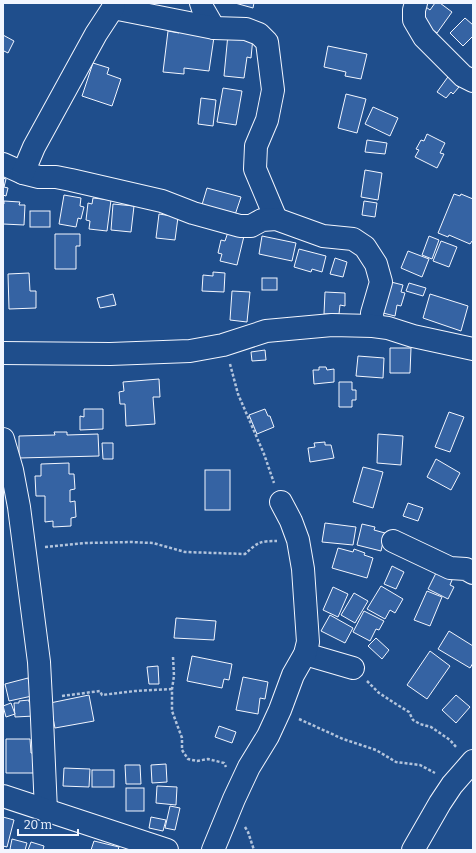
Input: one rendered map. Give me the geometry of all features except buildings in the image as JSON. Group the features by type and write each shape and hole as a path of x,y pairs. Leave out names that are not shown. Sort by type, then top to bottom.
{"street":[{"path":"201,3 214,28"},
{"path":"416,3 414,20 424,37 463,76 473,81"},
{"path":"23,173 34,147 89,47 114,6 214,28 246,29 259,34 267,42 273,90 267,120 256,146 255,169 276,219"},
{"path":"3,164 23,173 39,177 56,177 162,201 240,226 251,226 262,220 276,219 323,236 352,239 365,247 376,264 381,282 372,314 373,326"},
{"path":"3,353 110,354 190,351 223,345 266,331 332,325 388,328 414,336 473,349"},
{"path":"3,439 12,470 19,506 39,662 46,811"},
{"path":"213,850 249,767 268,736 280,710 293,675 305,654 308,642 303,569 298,540 291,521 281,502"},
{"path":"393,541 450,568 466,569 473,573"},
{"path":"305,654 353,668"},
{"path":"413,850 452,785 472,762"},
{"path":"3,796 167,850"}],"path":[{"path":"223,345 238,394 264,454 281,502"},
{"path":"25,549 86,543 131,542 152,543 185,552 245,554 255,544 264,541 298,540"},
{"path":"173,657 174,676 172,689 172,711 182,738 182,750 188,759 197,761 208,759 224,763 228,771 229,788 254,850"},
{"path":"353,668 379,693 409,712 413,720 431,727 450,740 472,762"},
{"path":"41,698 100,691 102,695 172,689"},
{"path":"280,710 343,740 376,750 396,762 420,765 452,785"}]}
